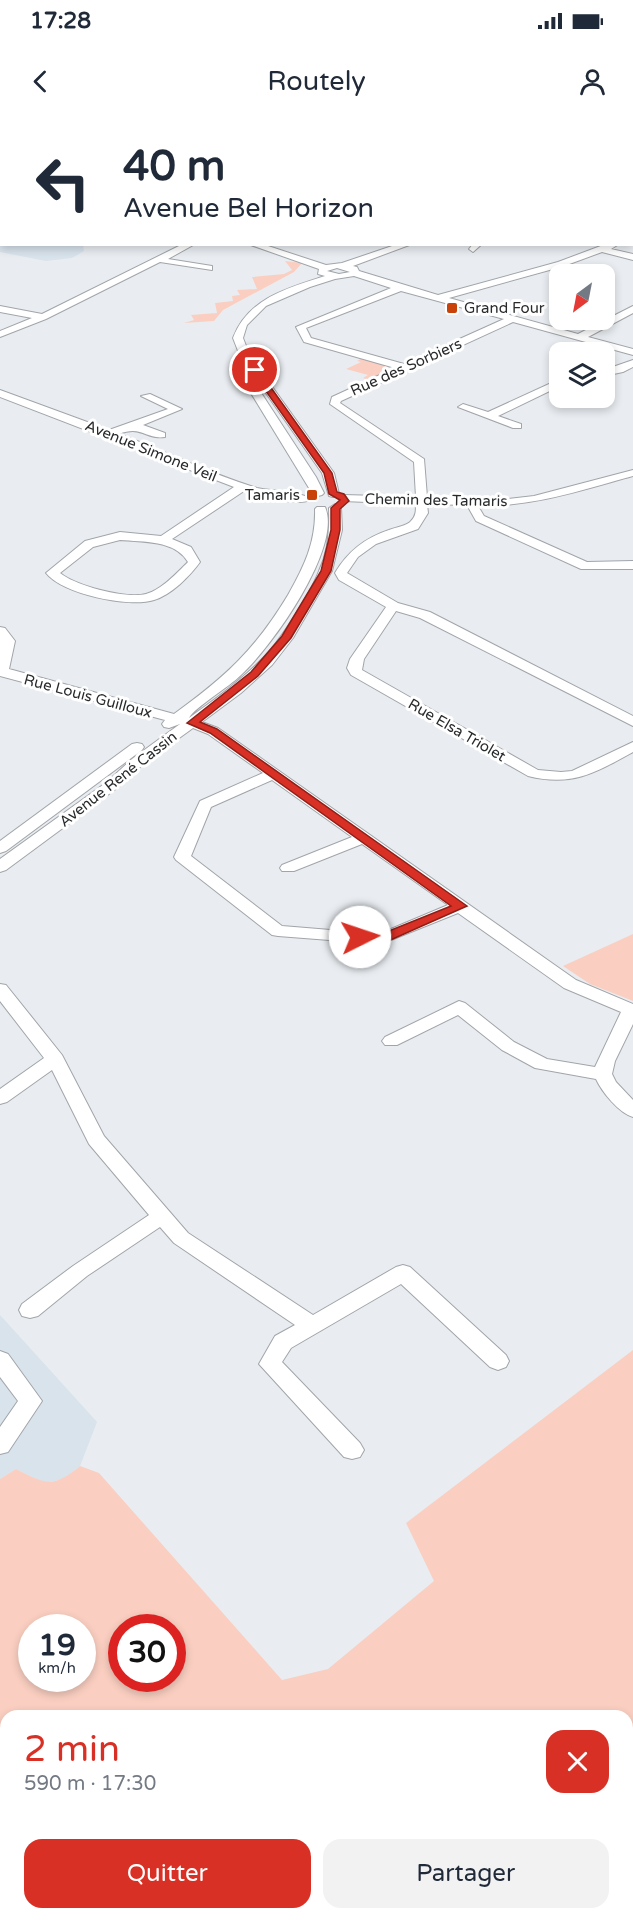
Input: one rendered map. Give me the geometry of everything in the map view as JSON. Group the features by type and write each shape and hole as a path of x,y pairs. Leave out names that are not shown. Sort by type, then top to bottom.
{"street":[{"path":"0,334 43,317 187,246"},
{"path":"258,246 324,270 376,281 633,352"},
{"name":"Avenue René Cassin","path":"0,867 112,785 137,762 192,723 254,674 286,638 326,571 336,530 333,502 328,473 245,356 238,338 244,322 259,308 297,289 403,246"},
{"path":"340,273 355,271 411,246"},
{"path":"437,298 531,273 610,246"},
{"path":"602,249 633,257"},
{"path":"161,260 209,268"},
{"path":"231,325 239,312 258,299 324,270"},
{"path":"355,271 376,281"},
{"path":"399,288 301,327 307,340 405,368"},
{"path":"0,309 43,317"},
{"path":"578,338 633,309"},
{"name":"Rue des Sorbiers","path":"421,502 420,461 335,404 336,399 512,319"},
{"path":"237,363 318,493 305,498 304,501 309,506 333,502"},
{"path":"615,371 633,363"},
{"path":"489,416 549,387"},
{"name":"Avenue Simone Veil","path":"0,393 242,488 280,498 305,498"},
{"path":"108,434 177,409 146,396"},
{"path":"463,407 516,426"},
{"path":"132,425 161,435"},
{"name":"Chemin des Tamaris","path":"318,493 333,502 507,502 554,494 633,473"},
{"path":"163,540 187,550 194,562 190,569 152,597 138,599 107,594 61,581 52,573 89,544 102,540 120,536 163,540 242,488"},
{"name":"Avenue René Cassin","path":"0,848 230,678 267,637 309,571 321,543 333,502"},
{"path":"421,502 422,513 414,526 391,531 372,541 352,556 341,573 343,577 393,606 425,615 633,722"},
{"path":"471,503 480,518 585,566 633,565"},
{"name":"Rue Elsa Triolet","path":"393,606 357,659 354,668 356,672 533,773 547,777 561,779 575,776 633,746"},
{"path":"0,631 8,641 2,652"},
{"name":"Rue Louis Guilloux","path":"2,652 0,671 192,723 213,731 570,984 632,1011"},
{"path":"273,774 205,804 183,857 278,932 381,939 460,906"},
{"path":"288,868 363,838"},
{"path":"0,989 55,1059 96,1139 181,1238 312,1325"},
{"path":"391,1041 459,1007 508,1046 542,1064 603,1074"},
{"path":"632,1011 606,1061 603,1074 608,1085 633,1111"},
{"path":"0,1098 55,1059"},
{"path":"30,1310 80,1271 162,1215"},
{"path":"352,1450 270,1364 283,1342 403,1273 498,1361"},
{"path":"0,1360 31,1401 0,1445"}],"shaded area":[{"path":"0,246 83,246 84,251 72,258 46,261 0,252"},
{"path":"285,261 302,263 294,272 223,310 214,321 184,323 194,320 191,315 217,313 215,303 233,301 232,296 240,295 237,290 257,289 252,277 284,274 292,270"},
{"path":"362,358 388,366 384,368 390,370 368,380 363,378 368,375 346,369 361,362 357,361"},
{"path":"633,934 633,1001 590,984 563,966"},
{"path":"0,1315 97,1422 80,1466 64,1479 44,1483 16,1469 0,1479"},
{"path":"633,1350 633,1710 0,1710 0,1479 16,1469 49,1482 62,1478 80,1466 99,1473 282,1680 328,1669 434,1581 406,1523"}],"place":[{"name":"Grand Four","path":"452,308"},
{"name":"Tamaris","path":"312,495"}],"route":[{"path":"255,370 328,473 333,494 341,496 344,501 335,508 336,530 326,571 286,638 254,674 192,723 213,731 460,906 381,939 360,937"}]}
